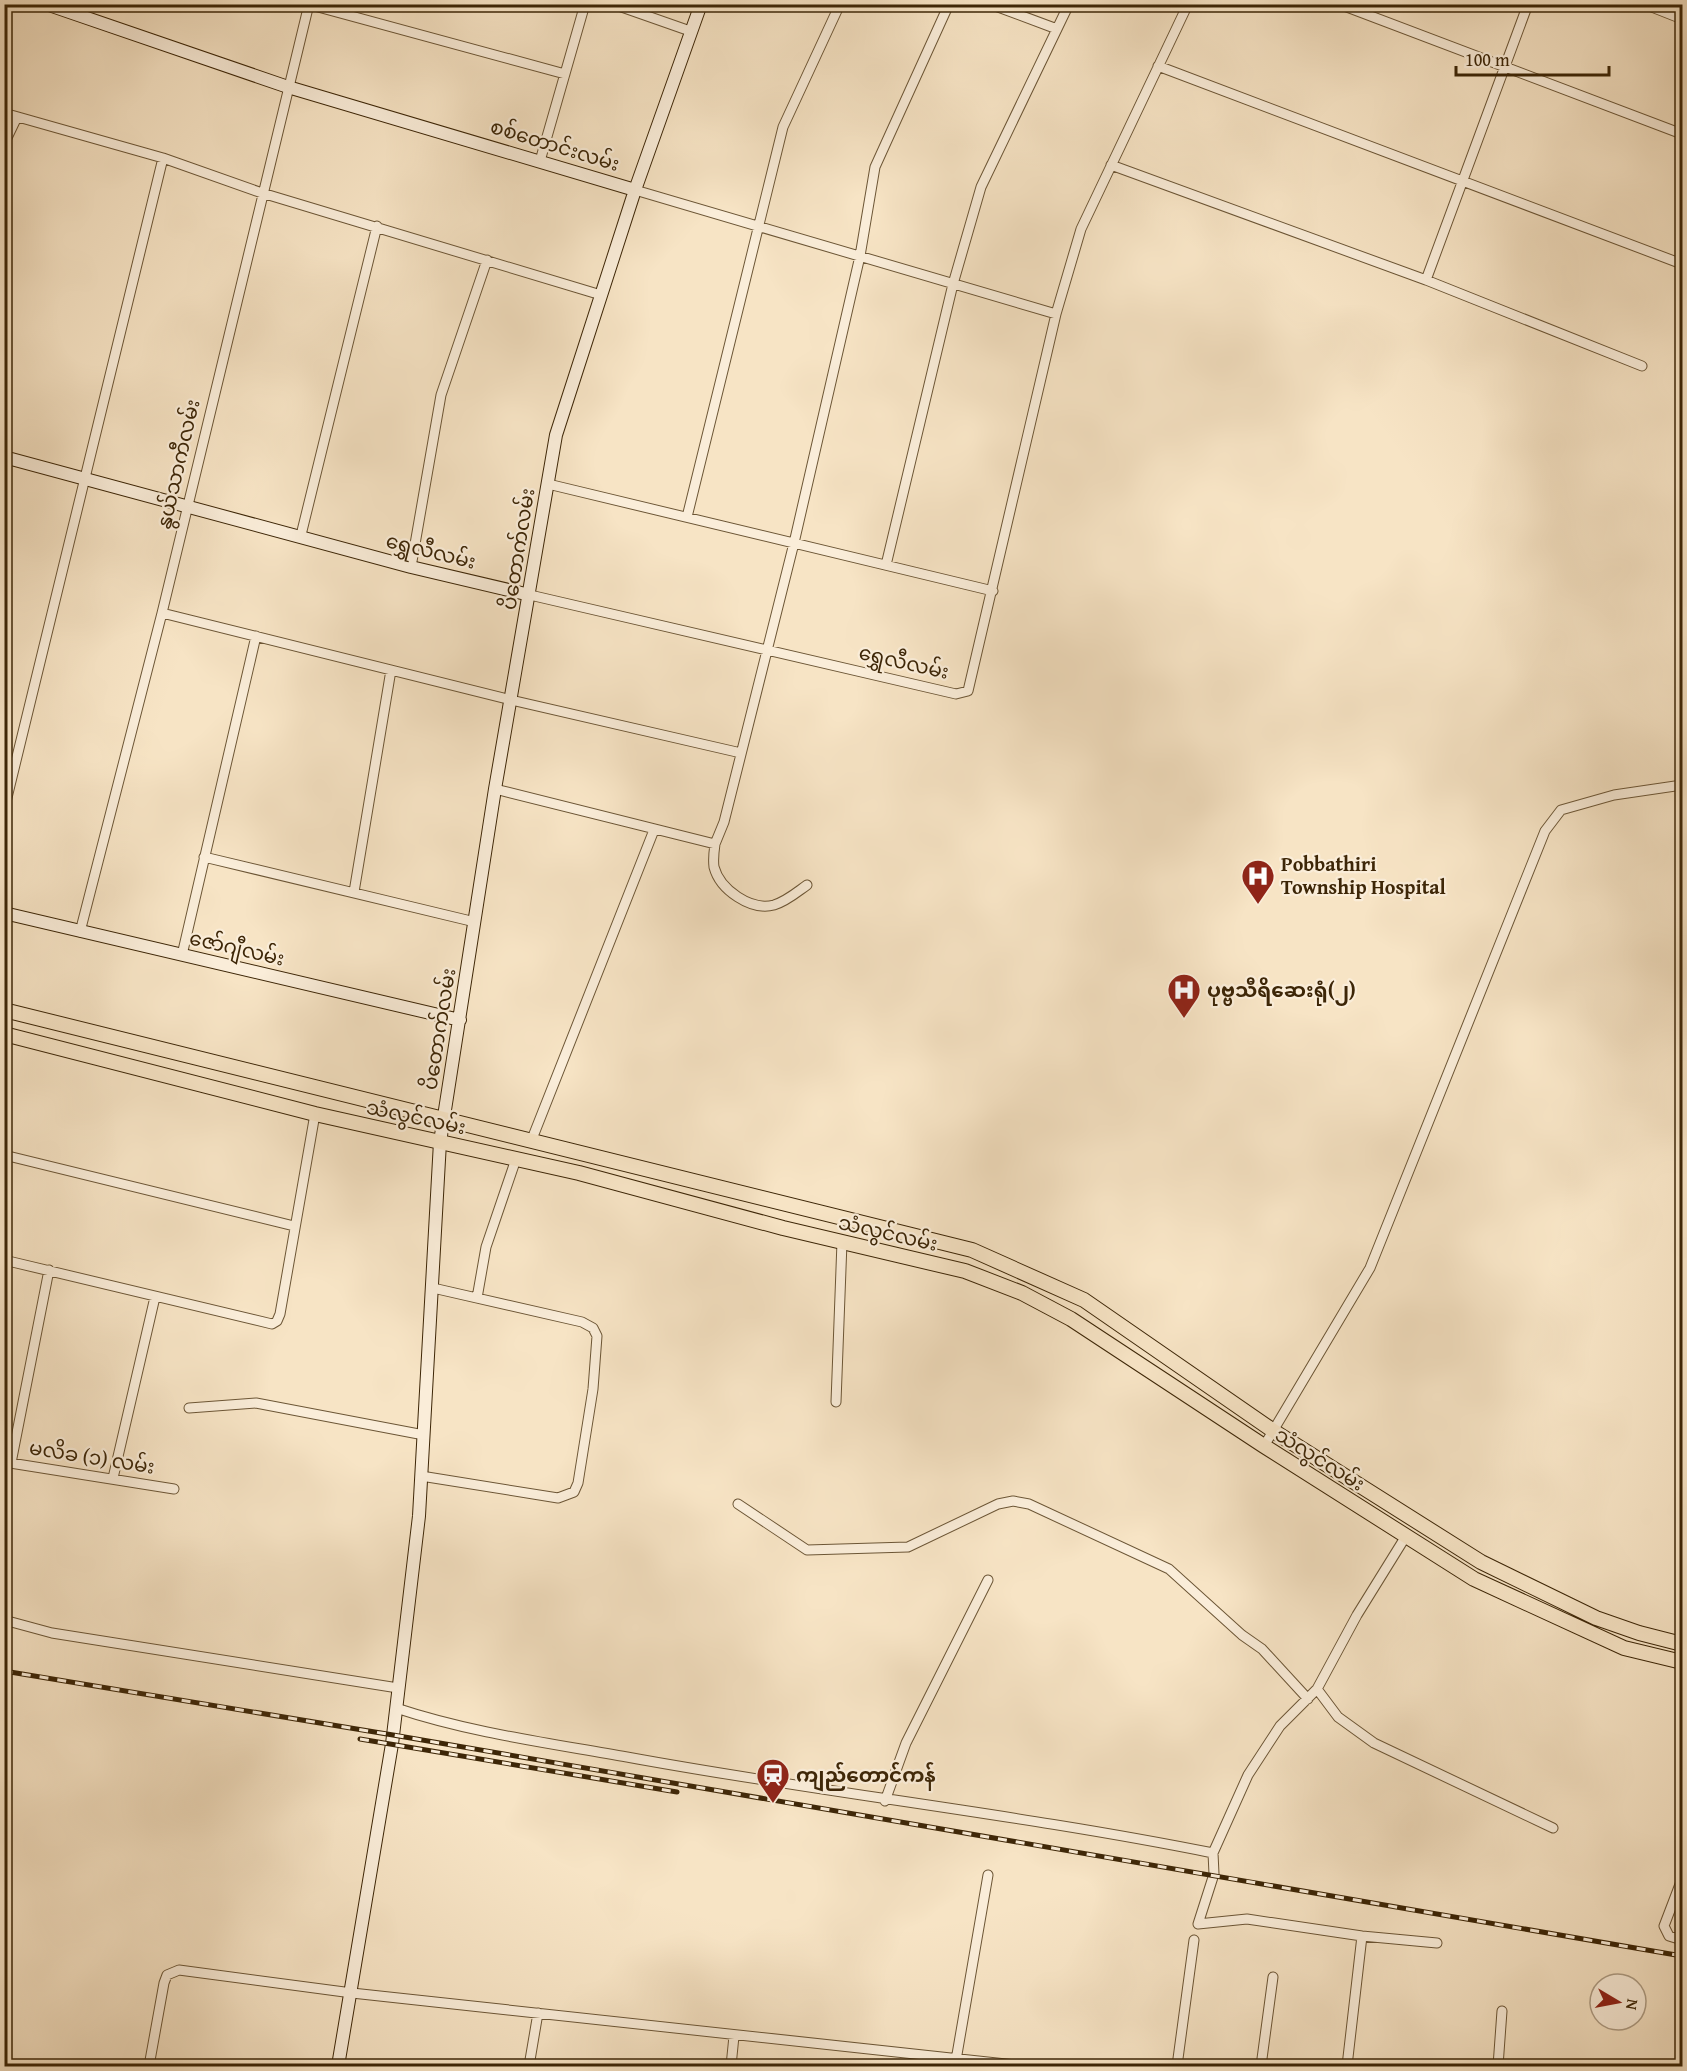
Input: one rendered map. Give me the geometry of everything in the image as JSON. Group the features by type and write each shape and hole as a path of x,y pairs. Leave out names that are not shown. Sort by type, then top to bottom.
{"main road":[{"name":"သံလွင်လမ်း","path":"5,1013 532,1139 623,1165 972,1251 1084,1300 1275,1431 1481,1562 1617,1626 1683,1644"},
{"name":"သံလွင်လမ်း","path":"4,1034 315,1114 579,1173 842,1242 965,1271 1022,1293 1071,1318 1264,1446 1474,1579 1624,1648 1683,1662"},
{"path":"1540,1611 1547,1595"}],"street":[{"name":"စစ်တောင်းလမ်း","path":"46,4 288,87 1056,314"},
{"path":"540,161 585,4"},
{"path":"613,4 690,31"},
{"name":"ပိတောက်လမ်း","path":"338,2067 352,1994 396,1708 422,1476 440,1142 495,789 556,435 635,190 701,4"},
{"path":"687,517 783,127 840,4"},
{"path":"807,885 774,905 749,902 731,892 721,882 714,868 715,844 724,822 769,651 860,256 875,167 949,4"},
{"path":"990,4 1057,29"},
{"path":"886,565 953,284 981,187 1069,4"},
{"path":"548,484 993,591 1056,314 1082,229 1188,4"},
{"path":"1339,4 1683,134"},
{"path":"1426,280 1503,66 1528,4"},
{"path":"1644,4 1683,19"},
{"name":"နွယ်သာကီလမ်း","path":"80,932 162,613 308,5"},
{"path":"308,5 565,74"},
{"path":"1158,66 1683,264"},
{"path":"4,113 163,158 262,193 601,295"},
{"path":"4,144 17,117"},
{"path":"4,810 163,158"},
{"path":"1112,165 1426,280 1642,366"},
{"path":"301,535 377,226"},
{"path":"411,567 441,395 487,260"},
{"name":"ရွှေလီလမ်း","path":"4,457 301,535 411,567 956,694 964,694 971,686 993,591"},
{"path":"162,613 511,700 741,753"},
{"path":"182,955 256,636"},
{"path":"354,892 391,670"},
{"path":"1264,1446 1370,1268 1545,831 1562,810 1614,795 1683,785"},
{"path":"495,789 715,844"},
{"path":"532,1139 654,830"},
{"path":"204,857 476,922"},
{"name":"ဇော်ဂျီလမ်း","path":"4,913 460,1020"},
{"path":"4,1260 272,1324 277,1321 280,1314 315,1114"},
{"path":"4,1155 294,1226"},
{"path":"477,1298 486,1247 516,1159"},
{"path":"836,1402 842,1242"},
{"path":"8,1463 49,1270"},
{"path":"422,1476 558,1498 574,1492 578,1483 593,1389 597,1336 592,1328 582,1322 433,1288"},
{"path":"113,1478 155,1297"},
{"path":"189,1408 256,1403 424,1435"},
{"name":"မလိခ (၁) လမ်း","path":"8,1463 174,1489"},
{"path":"738,1504 807,1550 908,1547 998,1504 1012,1501 1029,1504 1169,1569 1242,1635 1262,1649 1308,1700"},
{"path":"1406,1536 1357,1615 1317,1689 1280,1726 1248,1775 1213,1853 1214,1874 1198,1924 1247,1919 1362,1936 1437,1943"},
{"path":"885,1801 906,1743 988,1580"},
{"path":"4,1620 52,1633 398,1688"},
{"path":"1317,1689 1338,1717 1374,1743 1553,1828"},
{"path":"396,1708 453,1726 483,1732 885,1801 950,1807 1129,1835 1213,1853"},
{"path":"955,2062 988,1875"},
{"path":"1683,1880 1664,1926 1669,1936 1683,1940"},
{"path":"1347,2067 1362,1936"},
{"path":"1177,2067 1194,1940"},
{"path":"149,2067 164,1983 171,1971 352,1994 538,2013 955,2062 1025,2067"},
{"path":"1261,2067 1272,1977"},
{"path":"1498,2067 1503,2011"},
{"path":"529,2067 538,2013"},
{"path":"731,2067 734,2036"}],"railway":[{"path":"4,1671 393,1735 1682,1956"},
{"path":"360,1739 677,1792"}],"place":[{"name":"Pobbathiri Township Hospital","path":"1258,905"},
{"name":"ပုဗ္ဗသီရိဆေးရုံ(၂)","path":"1184,1019"},
{"name":"ကျည်တောင်ကန်","path":"773,1804"}]}
